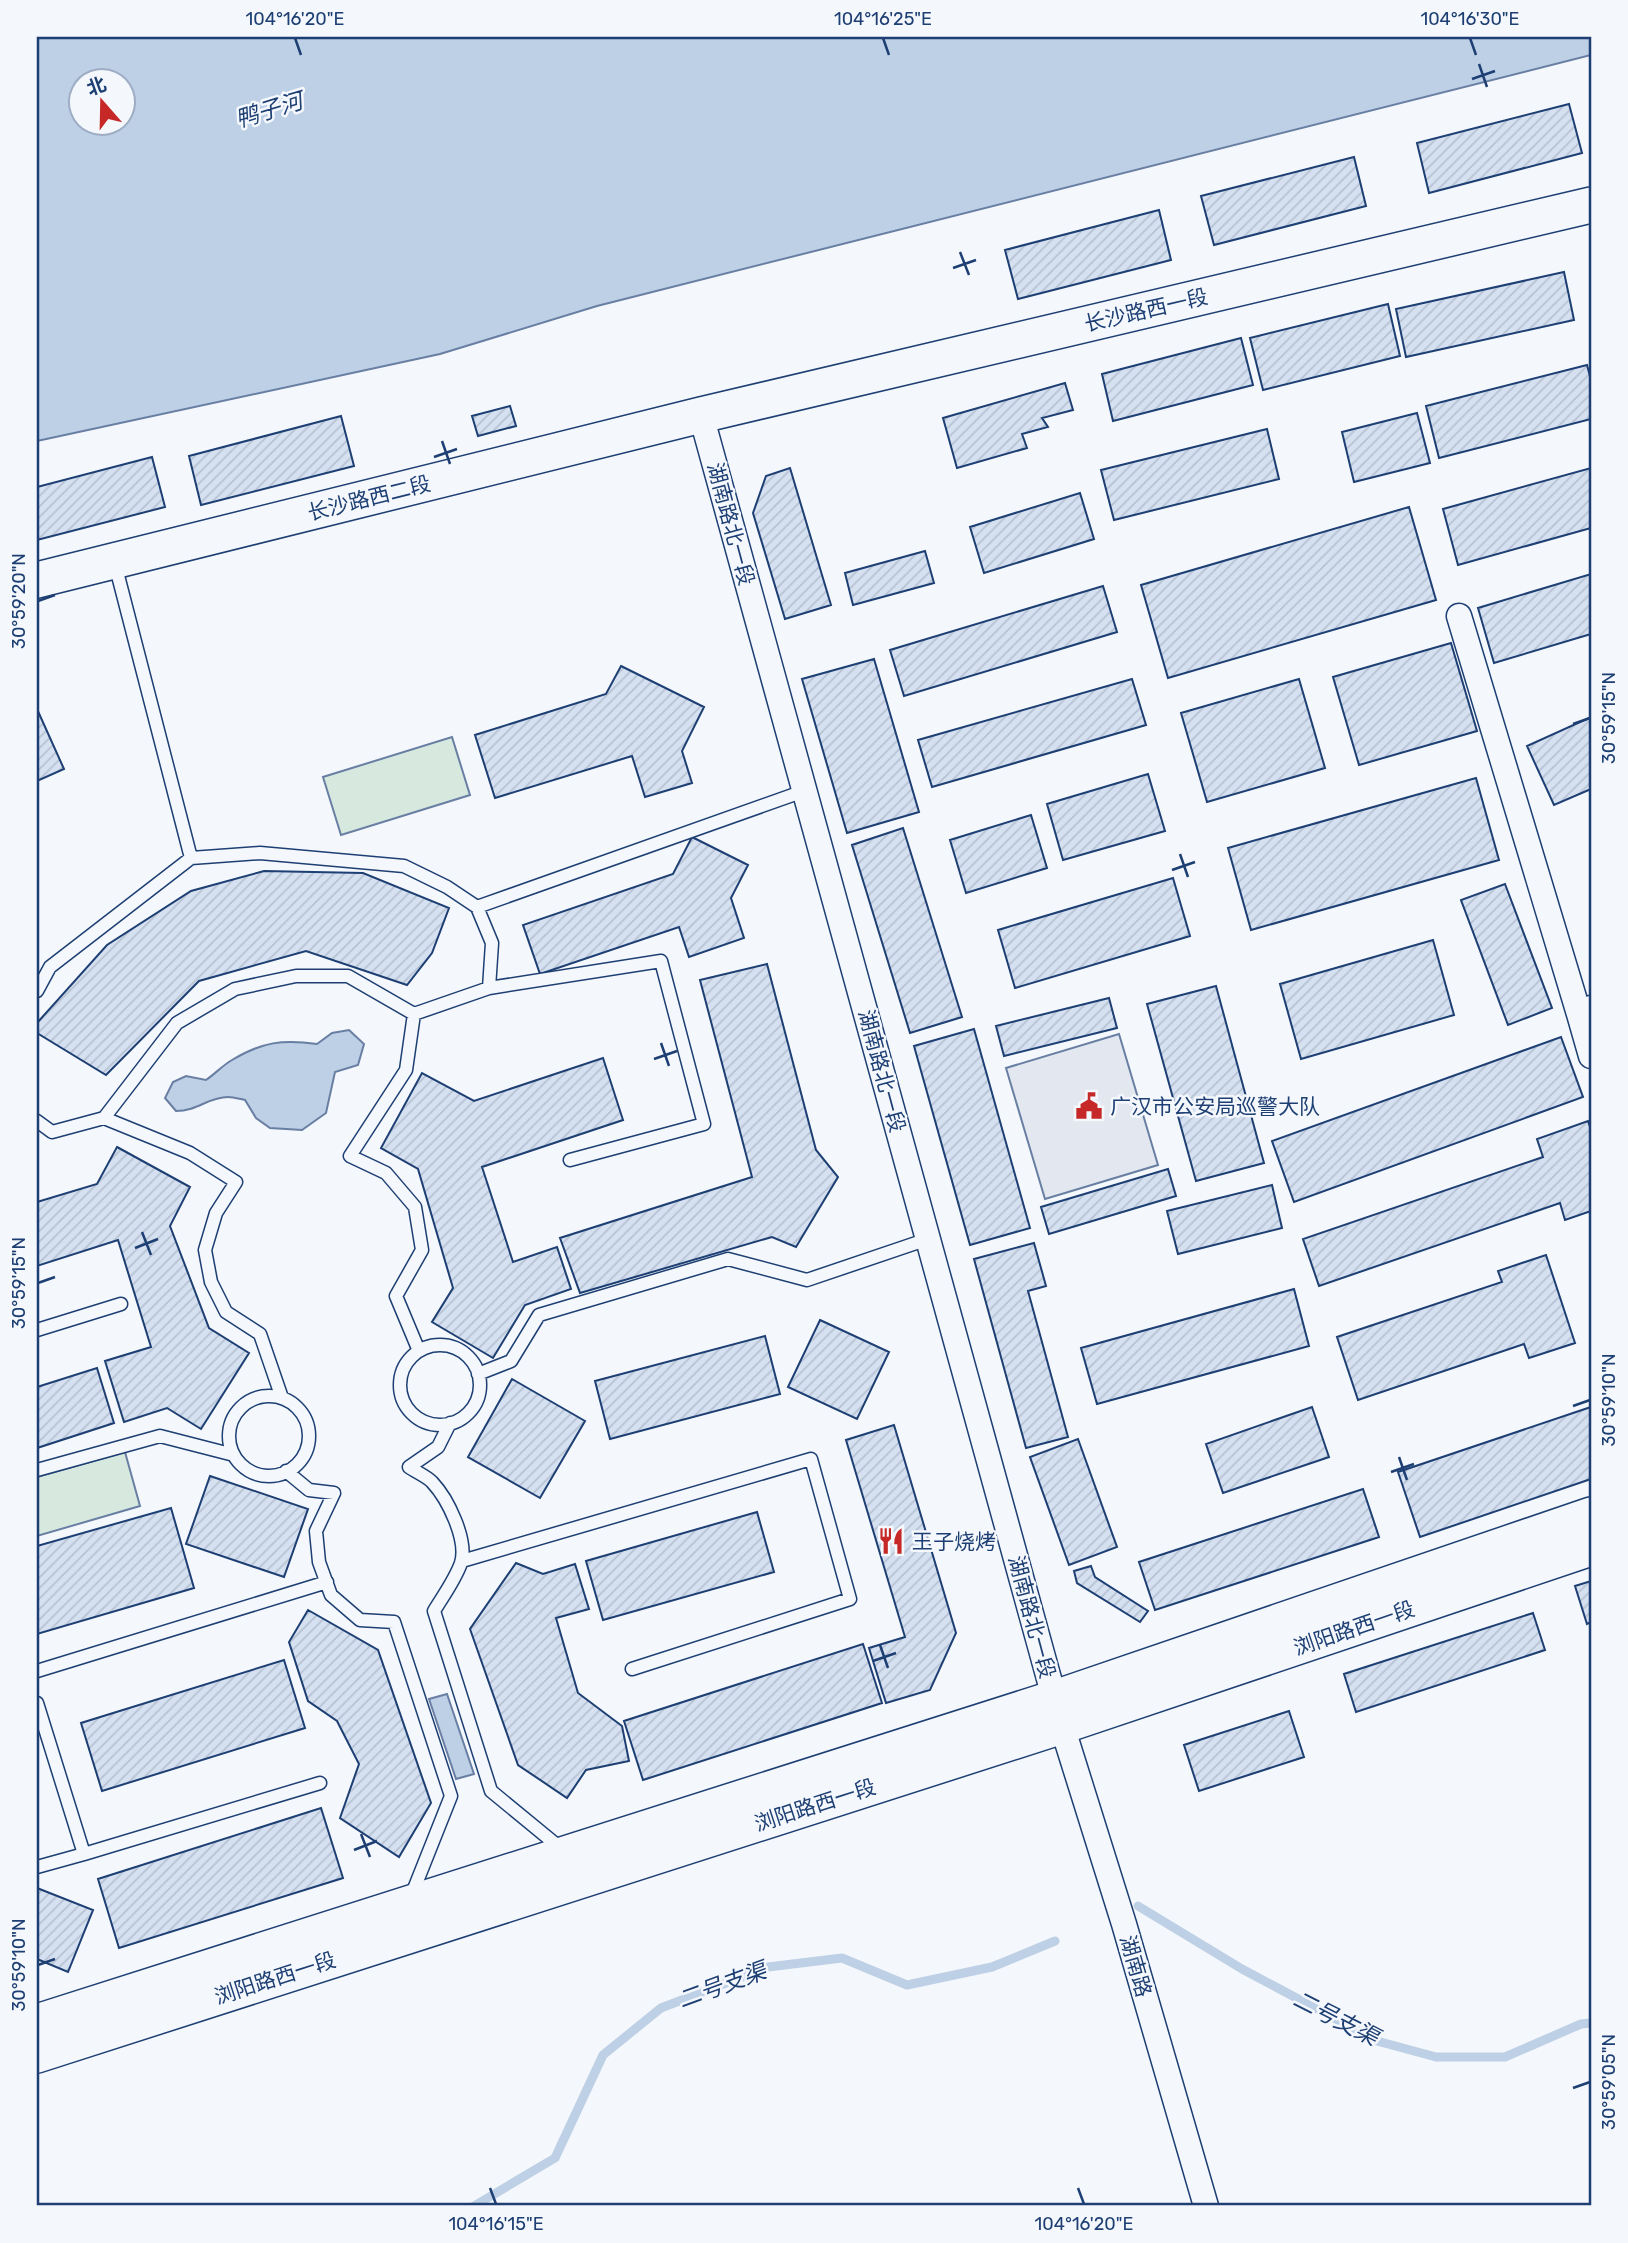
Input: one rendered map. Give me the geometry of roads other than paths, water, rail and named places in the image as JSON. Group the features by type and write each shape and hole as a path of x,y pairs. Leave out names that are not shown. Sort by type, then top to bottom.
{"street":[{"name":"长沙路西一段","path":"701,415 1591,205"},
{"name":"长沙路西二段","path":"37,580 701,415"},
{"name":"湖南路北一段","path":"701,415 1059,1712"},
{"path":"1459,616 1585,1011 1591,1056"},
{"path":"37,2022 567,1853 1059,1712 1591,1515"},
{"name":"浏阳路西一段","path":"37,2055 1059,1712 1591,1548"},
{"name":"湖南路","path":"1059,1712 1206,2206"}],"lane":[{"path":"114,561 191,858"},
{"path":"477,907 804,790"},
{"path":"37,990 50,967 191,858 260,853 404,866 447,887 477,907 492,943 489,988"},
{"path":"104,1118 177,1023 235,989 296,975 348,976 414,1014 489,988 661,961 704,1124 570,1160"},
{"path":"414,1014 406,1070 350,1156 386,1173 415,1207 422,1250 396,1296 419,1351"},
{"path":"37,1137 104,1118 190,1153 236,1182 216,1213 205,1250 211,1282 226,1312 260,1334 282,1398"},
{"path":"37,1121 52,1132"},
{"path":"478,1374 511,1361 539,1315 728,1259 807,1280 928,1239"},
{"path":"37,1330 121,1304"},
{"path":"439,1345 452,1347 473,1362 478,1374 480,1386 477,1399 461,1418 450,1423 424,1421 404,1404 400,1377 405,1364 419,1351 439,1345"},
{"path":"269,1396 282,1398 303,1414 308,1425 307,1450 300,1461 286,1471 267,1476 254,1473 242,1466 234,1455 230,1429 235,1416 244,1405 269,1396"},
{"path":"450,1423 438,1447 409,1467 431,1482 451,1509 463,1545 461,1561 452,1583 434,1611 491,1791 567,1853"},
{"path":"37,1470 160,1436 234,1455"},
{"path":"461,1561 811,1460 850,1599 632,1669"},
{"path":"286,1471 309,1490 334,1493 316,1531 319,1562 331,1595 360,1620 394,1622 451,1797 408,1904"},
{"path":"37,1671 327,1582"},
{"path":"37,1703 84,1854"},
{"path":"37,1867 320,1783"}],"water":[{"name":"鸭子河","path":"37,37 1591,37 1591,55 597,306 440,354 37,441"},
{"path":"349,1030 364,1044 358,1065 335,1072 326,1113 302,1130 270,1128 256,1118 245,1100 221,1098 191,1109 176,1111 165,1098 173,1082 186,1076 206,1080 229,1062 253,1049 283,1042 317,1044 332,1033"},
{"path":"447,1694 474,1774 456,1779 429,1699"}],"waterway":[{"name":"二号支渠","path":"1138,1906 1242,1969 1377,2041 1436,2057 1505,2057 1581,2024 1591,2023"},
{"name":"二号支渠","path":"474,2206 555,2158 603,2055 661,2008 768,1967 842,1958 907,1985 992,1967 1055,1941"}],"place":[{"name":"广汉市公安局巡警大队","path":"1089,1106"},
{"name":"王子烧烤","path":"891,1541"}]}
